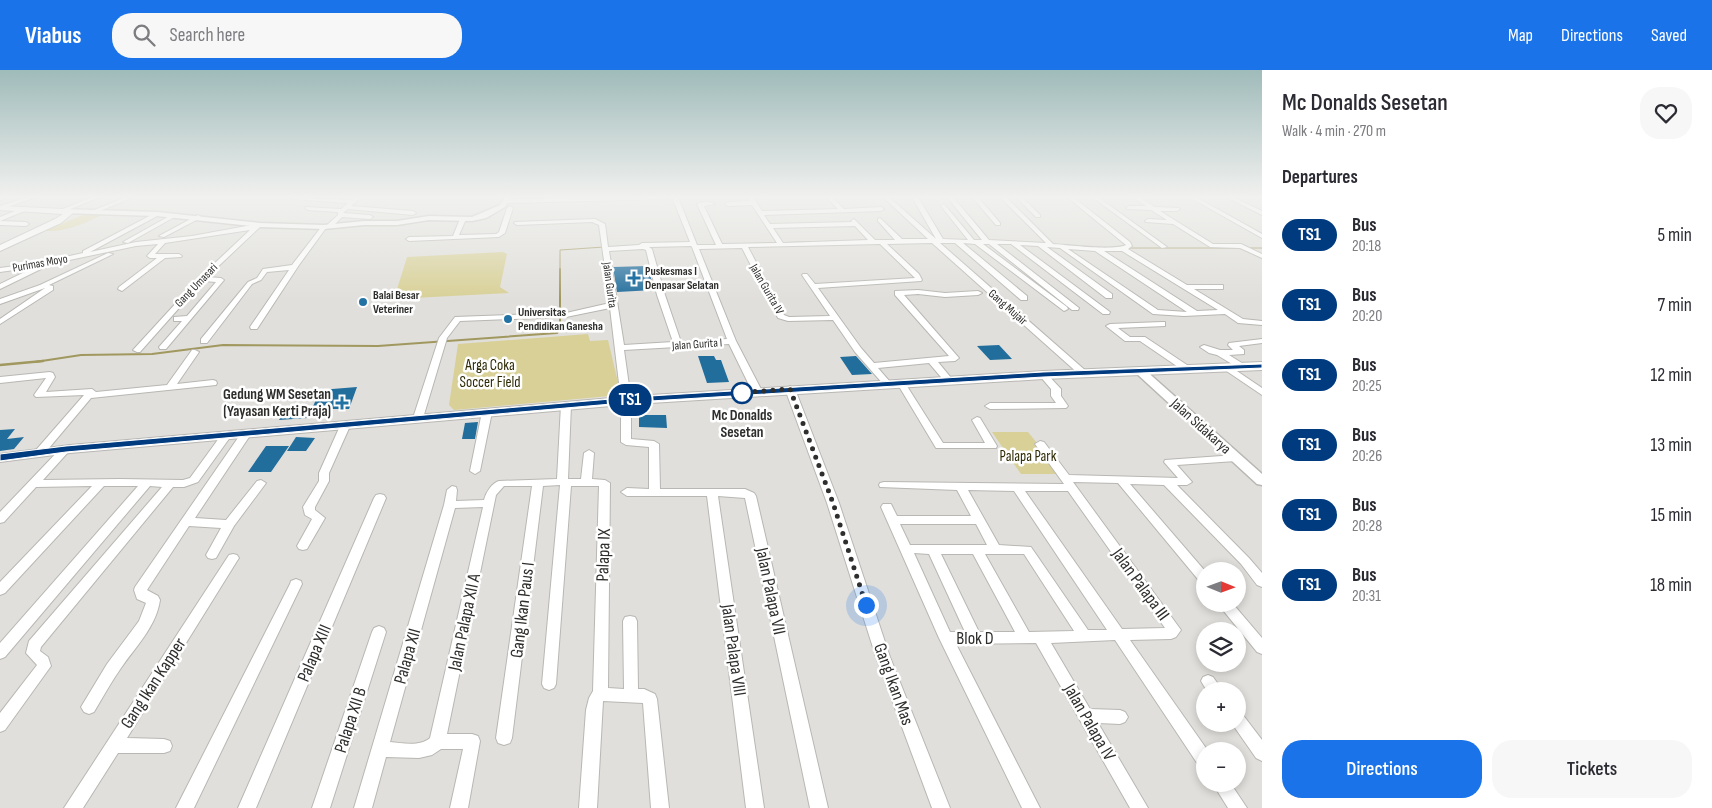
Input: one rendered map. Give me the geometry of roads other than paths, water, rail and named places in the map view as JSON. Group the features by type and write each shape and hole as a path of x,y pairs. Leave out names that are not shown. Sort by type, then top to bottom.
{"main road":[{"path":"2,246 29,231"},
{"path":"0,458 66,449 626,400 887,383 1262,366"}],"street":[{"path":"0,287 42,266 75,257 124,231"},
{"path":"113,249 145,231"},
{"path":"174,231 163,238 150,256 178,256"},
{"name":"Purimas Moyo","path":"0,270 75,257 163,238 215,231"},
{"name":"Gang Umasari","path":"137,350 201,279 252,231"},
{"path":"254,327 294,267 324,231"},
{"path":"454,238 457,231"},
{"path":"409,239 500,235 501,231"},
{"name":"Jalan Gurita","path":"603,231 626,400 626,443 654,445 655,492"},
{"name":"Jalan Gurita I","path":"620,348 732,341 689,231"},
{"path":"713,231 719,245"},
{"path":"772,231 779,243"},
{"path":"832,231 840,241"},
{"path":"814,286 919,280 917,275 865,231"},
{"path":"891,231 899,239"},
{"name":"Gang Mujair","path":"924,231 1083,373"},
{"path":"931,231 935,241"},
{"path":"965,231 973,241 1064,309"},
{"path":"980,231 988,241 1075,308"},
{"path":"1037,231 1050,244"},
{"path":"1113,231 1128,244 1125,248 1226,312 1244,322 1262,323"},
{"path":"1143,231 1164,247"},
{"path":"1190,231 1213,246 1243,247 1262,256"},
{"name":"Jalan Gurita IV","path":"605,248 694,245 744,246 899,239 1050,244 1097,249 1125,248"},
{"path":"956,242 1024,298"},
{"path":"1013,243 1106,312"},
{"path":"1039,245 1109,296"},
{"path":"638,246 650,249 661,295 678,345"},
{"name":"Jalan Gurita IV","path":"744,246 781,316 788,319 836,318"},
{"path":"1061,246 1156,312 1196,314 1226,312"},
{"path":"0,302 42,286 124,247"},
{"path":"1097,249 1196,314"},
{"path":"122,289 163,256"},
{"path":"204,342 250,283 259,279 265,270 294,267"},
{"path":"805,275 858,350 887,383"},
{"path":"163,347 221,280 201,279"},
{"path":"0,322 50,288 42,286"},
{"path":"1186,287 1220,286"},
{"path":"872,366 955,358 955,355 898,292 918,292 945,296 978,293"},
{"path":"418,418 442,342 458,319 566,315 613,305"},
{"path":"177,319 189,318"},
{"path":"1162,324 1110,326 1128,338 1142,339 1187,369"},
{"path":"732,341 757,392"},
{"path":"1204,347 1220,353 1241,352 1232,345 1262,342"},
{"path":"170,387 195,352"},
{"path":"1220,353 1242,367"},
{"path":"932,361 949,380"},
{"path":"1228,368 1262,392"},
{"name":"Jalan Sidakarya","path":"1140,371 1262,481"},
{"path":"3,380 50,375 52,377 39,395 92,392 40,452"},
{"path":"990,406 1063,406 1056,396 1056,389 1043,375"},
{"path":"88,396 213,383"},
{"path":"901,383 940,446 992,446 977,420"},
{"name":"Gang Ikan Mas","path":"790,389 833,503 883,657 941,808"},
{"path":"549,684 564,482 566,405"},
{"path":"475,472 487,412"},
{"path":"304,546 319,518 309,512 310,507 324,481 324,473 345,426"},
{"path":"89,707 115,664 147,618 153,600 142,595 140,590 246,434"},
{"path":"34,484 184,484 194,480 226,436"},
{"name":"Jalan Palapa III","path":"1040,444 1174,630 1172,633 1118,634"},
{"path":"0,519 66,449"},
{"path":"586,482 589,452"},
{"path":"884,485 1017,487 1120,479 1188,482 1170,462 1236,458"},
{"path":"1120,479 1196,569"},
{"name":"Palapa IX","path":"538,482 602,482 606,485 598,696"},
{"name":"Jalan Palapa XII A","path":"437,742 491,495 498,485 538,482"},
{"name":"Gang Ikan Paus I","path":"504,738 538,482"},
{"path":"1168,482 1245,560 1262,582"},
{"path":"0,653 147,483"},
{"path":"212,555 229,524 262,483"},
{"path":"0,590 100,484"},
{"path":"0,724 44,666 43,662 33,653 34,645 170,484"},
{"path":"960,486 996,550"},
{"path":"1017,487 1196,748"},
{"name":"Palapa XII","path":"363,808 450,504 452,490"},
{"name":"Jalan Palapa VII","path":"627,492 745,493 750,496 790,685 819,808"},
{"name":"Jalan Palapa VIII","path":"712,493 755,808"},
{"name":"Palapa XIII","path":"247,808 380,498"},
{"path":"450,504 489,503"},
{"name":"Blok D","path":"887,507 946,638 1033,638 1118,634"},
{"path":"893,520 980,520"},
{"path":"185,522 229,524"},
{"path":"906,549 1023,549 1030,552 1084,635"},
{"path":"933,549 975,638"},
{"name":"Jalan Palapa IV","path":"978,550 1033,638 1086,716 1139,808"},
{"name":"Gang Ikan Kapper","path":"73,808 233,558"},
{"path":"185,808 296,584"},
{"path":"1232,612 1262,648"},
{"path":"630,621 631,695"},
{"name":"Palapa XII B","path":"321,808 379,632"},
{"path":"946,638 1031,808"},
{"path":"588,808 598,696 631,695 648,696 652,703 660,808"},
{"path":"1086,716 1120,717"},
{"path":"1246,731 1262,753"},
{"path":"380,749 424,750 434,747 437,742 472,741 459,808"},
{"path":"113,745 164,746"},
{"path":"1227,792 1238,808"}],"waterway":[{"path":"695,245 914,239"},
{"path":"957,240 1021,242"},
{"path":"39,361 81,355 152,354 223,345 378,346 557,333 560,330 560,250 604,247"},
{"path":"1126,248 1241,248"},
{"path":"1246,248 1262,248"},
{"path":"0,365 39,361"},
{"path":"35,362 39,361"}],"place":[{"name":"Puskesmas I Denpasar Selatan","path":"634,278"},
{"name":"Balai Besar Veteriner","path":"363,302"},
{"name":"Universitas Pendidikan Ganesha","path":"508,319"},
{"name":"Mc Donalds Sesetan","path":"742,393"},
{"name":"Gedung WM Sesetan (Yayasan Kerti Praja)","path":"342,403"}],"park label":[{"name":"Arga Coka Soccer Field","path":"490,374"},
{"name":"Palapa Park","path":"1028,456"}]}
